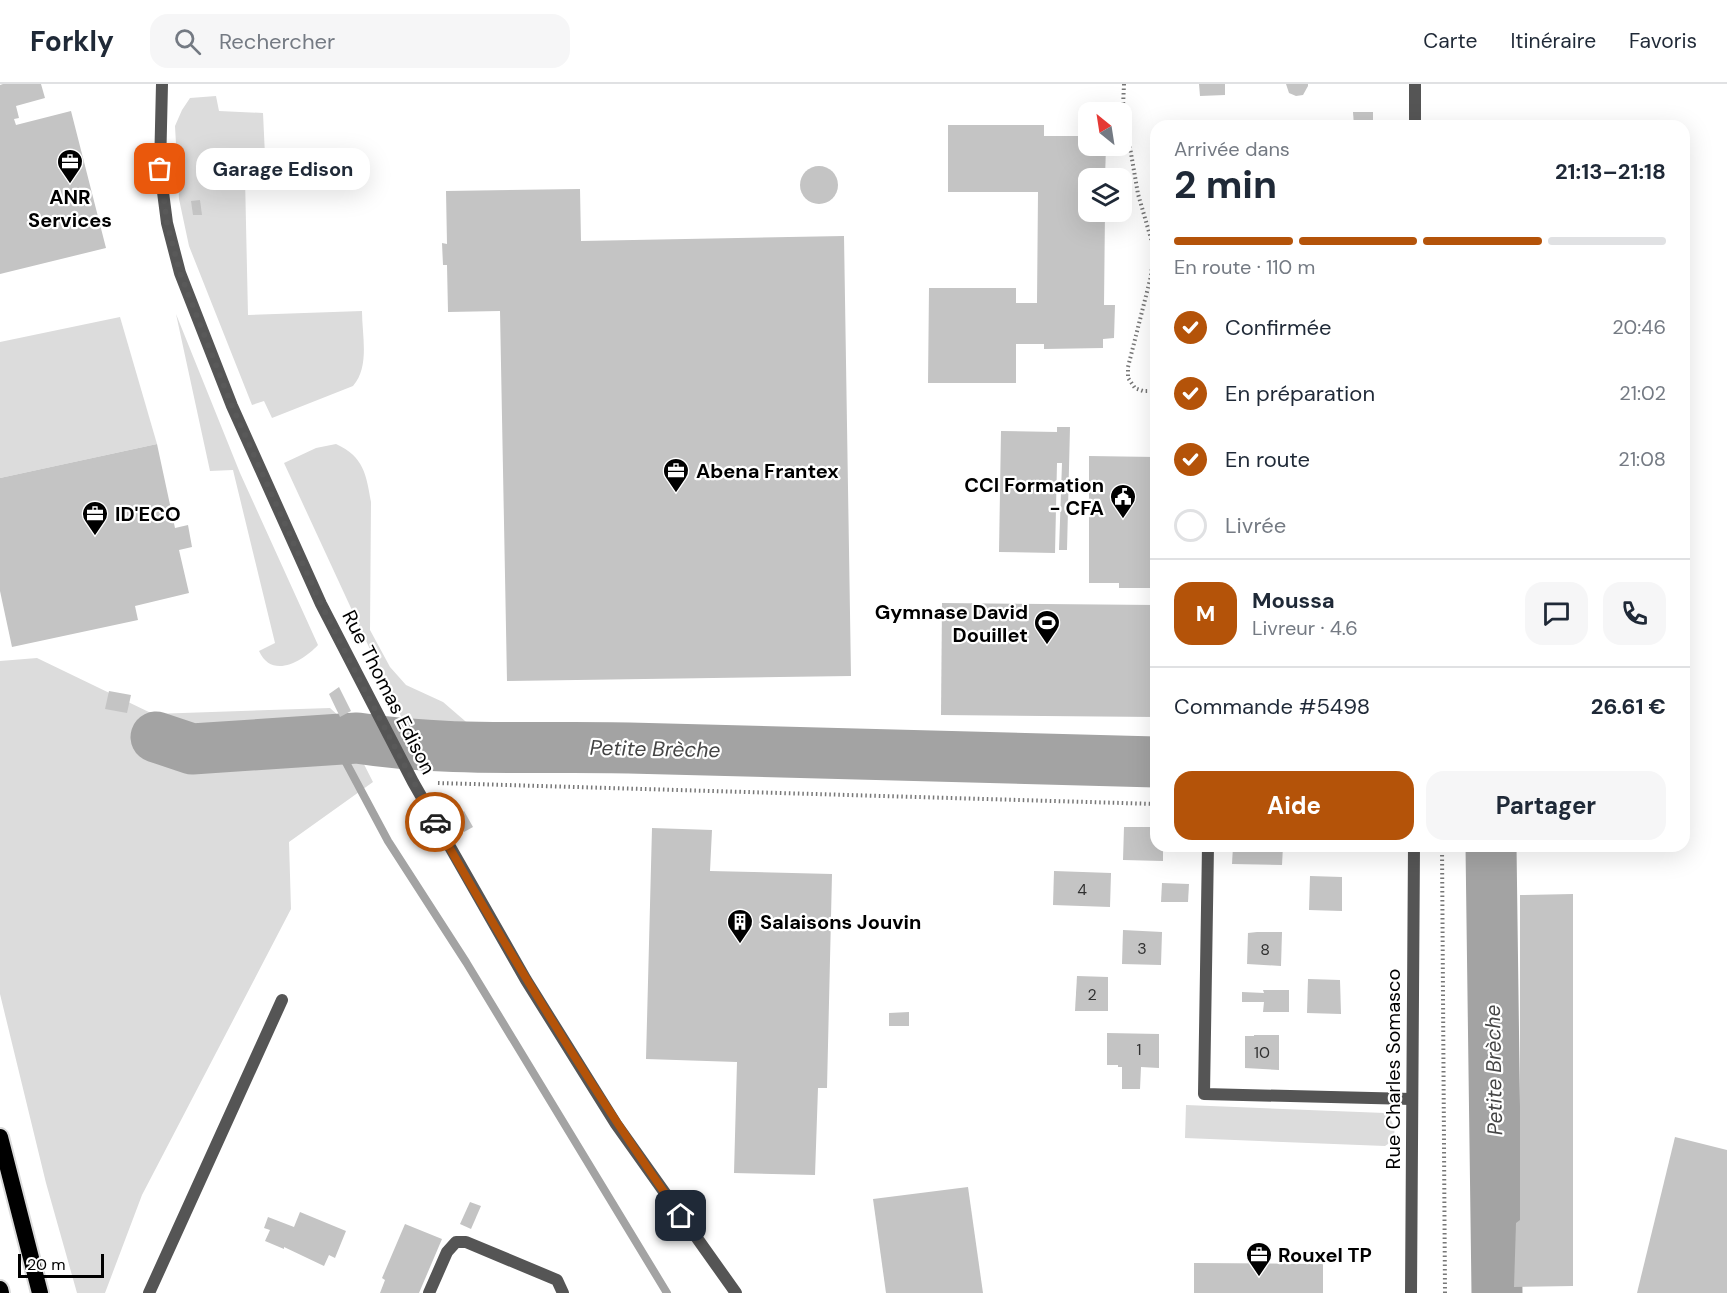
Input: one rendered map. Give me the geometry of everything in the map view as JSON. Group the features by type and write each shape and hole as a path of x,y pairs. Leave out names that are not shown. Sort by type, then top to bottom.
{"highway":[{"path":"0,1137 39,1293"}],"street":[{"name":"Rue Thomas Edison","path":"162,84 160,169 163,201 187,293 248,443 321,604 413,782 526,980 593,1088 651,1175 736,1293"},
{"path":"1414,120 1415,84"},
{"path":"1208,852 1204,1094 1412,1100"},
{"name":"Rue Charles Somasco","path":"1411,1293 1414,852"},
{"path":"149,1293 282,1000"},
{"path":"429,1293 447,1252 456,1242 466,1242 557,1280 563,1293"}],"path":[{"path":"1124,84 1123,107 1138,194 1150,235"},
{"path":"1150,280 1128,367 1128,378 1135,388 1150,391"},
{"path":"413,782 1150,804"},
{"path":"1442,852 1445,1293"}],"shaded area":[{"path":"216,96 219,111 263,113 266,177 245,178 248,315 362,311 364,340 362,369 353,386 272,418 264,401 252,405 189,246 179,199 175,126 190,98"},
{"path":"176,314 240,473 318,645 304,657 288,665 272,665 259,651 275,643 233,470 210,471"},
{"path":"120,317 157,444 0,478 0,342"},
{"path":"336,444 353,455 362,467 371,502 370,630 390,667 406,685 443,702 472,727 405,725 284,463 316,448"},
{"path":"37,658 153,714 330,708 340,717 373,782 289,842 291,909 142,1195 105,1293 77,1293 46,1183 0,994 0,661"},
{"path":"1186,1105 1385,1113 1392,1121 1394,1135 1385,1146 1185,1138"}],"building":[{"path":"41,84 45,98 16,106 19,118 14,119 16,125 71,111 106,248 0,274 0,85"},
{"path":"1199,84 1225,84 1225,95 1200,96"},
{"path":"1286,84 1308,84 1308,86 1303,95 1296,96 1289,93"},
{"path":"1353,112 1373,112 1373,120 1354,120"},
{"path":"948,125 1044,125 1044,136 1078,136 1078,156 1106,156 1105,168 1078,168 1078,222 1105,222 1104,305 1115,305 1114,338 1103,339 1103,348 1044,349 1044,344 1016,344 1016,383 928,383 929,288 1016,288 1016,303 1037,303 1038,192 948,192"},
{"path":"819,166 832,172 838,185 832,198 819,204 806,198 800,185 806,172"},
{"name":"Abena Frantex","path":"580,189 581,241 844,236 851,676 507,681 500,311 448,312 447,265 443,265 442,243 447,244 446,191"},
{"path":"200,200 202,215 193,215 191,201"},
{"path":"1057,427 1070,427 1067,550 1059,550 1062,463 1057,463 1055,553 999,552 1001,431 1057,432"},
{"name":"ID'ECO","path":"157,444 175,528 188,525 192,547 179,550 189,593 135,606 138,620 12,647 0,591 0,478"},
{"name":"CCI Formation - CFA","path":"1089,456 1150,457 1150,588 1119,588 1119,583 1089,583"},
{"name":"Gymnase David Douillet","path":"942,603 1150,605 1150,717 941,715"},
{"path":"339,687 351,711 340,717 329,694"},
{"path":"109,691 131,695 127,713 105,709"},
{"path":"464,811 473,827 464,832 455,817"},
{"path":"1124,827 1150,827 1150,852 1163,852 1163,861 1123,860"},
{"name":"Salaisons Jouvin","path":"652,828 712,830 710,871 832,874 827,1088 818,1088 815,1175 734,1173 737,1062 646,1059"},
{"path":"1233,852 1283,852 1282,865 1232,864"},
{"path":"1054,871 1111,873 1110,907 1053,905"},
{"path":"1310,876 1342,877 1342,911 1309,910"},
{"path":"1162,883 1189,884 1188,902 1161,902"},
{"path":"1573,894 1573,1286 1514,1287 1516,1223 1520,1220 1520,895"},
{"path":"1123,930 1162,932 1161,965 1122,964"},
{"path":"1282,932 1281,966 1247,964 1248,933"},
{"path":"1077,976 1108,977 1108,1011 1075,1011"},
{"path":"1308,979 1340,980 1341,1014 1307,1013"},
{"path":"1263,990 1289,990 1289,1012 1263,1012 1264,1002 1242,1002 1242,992 1264,993"},
{"path":"909,1012 909,1026 889,1026 889,1013"},
{"path":"1107,1033 1159,1034 1159,1068 1141,1067 1140,1089 1122,1089 1122,1067 1107,1065"},
{"path":"1279,1035 1279,1070 1245,1068 1245,1036"},
{"path":"1675,1137 1727,1150 1727,1293 1637,1293"},
{"path":"968,1187 983,1293 886,1293 873,1199"},
{"path":"470,1202 481,1206 471,1229 460,1224"},
{"path":"300,1212 346,1231 335,1258 329,1255 324,1266 284,1247 284,1249 265,1241 270,1230 264,1228 268,1217 294,1227"},
{"path":"405,1224 442,1239 419,1293 380,1293 385,1280 382,1278"},
{"name":"Rouxel TP","path":"1194,1263 1323,1264 1323,1293 1194,1293"}],"waterway":[{"name":"Petite Brèche","path":"156,737 192,749 357,738 459,747 629,748 1150,762"},
{"path":"334,740 388,841 466,962 667,1293"},
{"name":"Petite Brèche","path":"1491,852 1497,1293"}],"way so far":[{"path":"160,169 167,223 180,273 232,406 321,604 435,822"}],"place":[{"name":"Garage Edison","path":"160,169"},
{"name":"ANR Services","path":"70,185"},
{"name":"Abena Frantex","path":"676,494"},
{"name":"CCI Formation - CFA","path":"1123,520"},
{"name":"ID'ECO","path":"95,537"},
{"name":"Gymnase David Douillet","path":"1047,646"},
{"name":"Salaisons Jouvin","path":"740,945"},
{"name":"Rouxel TP","path":"1259,1278"}],"route":[{"path":"435,822 526,980 593,1088 681,1216"}]}
